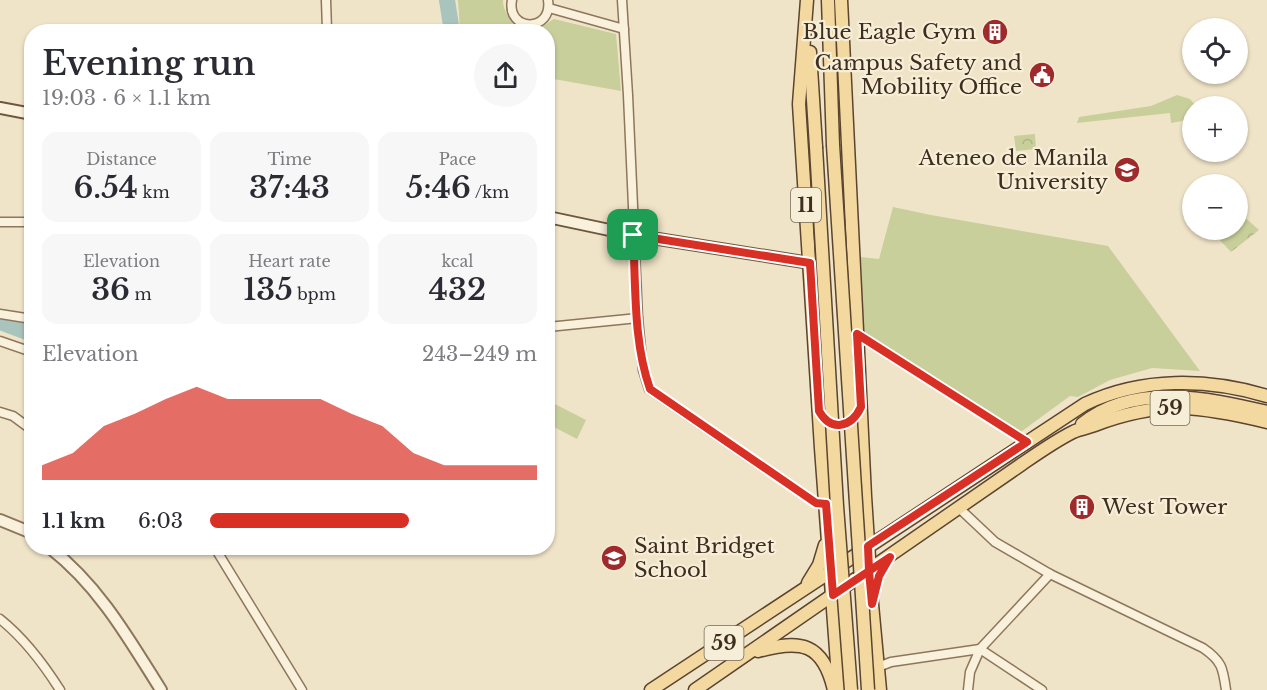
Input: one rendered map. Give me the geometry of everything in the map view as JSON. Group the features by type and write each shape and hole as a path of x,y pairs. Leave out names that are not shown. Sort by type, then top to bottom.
{"main road":[{"name":"11","path":"807,0 838,518 851,690"},
{"name":"11","path":"807,0 800,104 839,690"},
{"name":"11","path":"828,0 833,145 868,690"},
{"name":"11","path":"841,0 869,571 880,690"},
{"path":"0,108 24,112"},
{"path":"555,218 633,235 810,263"},
{"name":"59","path":"651,690 1085,404 1106,394 1154,383 1180,382 1228,387 1267,396"},
{"path":"1075,431 1084,422 1116,405 1142,399 1185,397 1230,403 1267,412"},
{"path":"819,411 824,420 842,424 856,416 861,407"},
{"name":"59","path":"695,690 1022,464 1075,431 1118,416 1148,409 1186,407 1229,412 1267,422"},
{"path":"822,459 863,456"},
{"path":"0,520 24,533"},
{"path":"796,594 810,580 819,565 828,533"},
{"path":"58,555 82,577 104,602 161,690"},
{"path":"872,604 879,576 890,557"},
{"path":"752,652 791,644 806,647 817,654 826,665 834,690"},
{"path":"838,672 878,667"}],"street":[{"path":"326,0 327,24"},
{"path":"512,0 511,10 514,16 525,24"},
{"path":"622,0 638,318 643,370 650,389 816,503 826,504"},
{"path":"533,24 543,20 549,4 624,29"},
{"path":"0,222 24,222"},
{"path":"0,314 24,318"},
{"path":"555,326 638,318"},
{"path":"857,334 1027,442"},
{"path":"0,341 24,349"},
{"path":"0,411 13,416 24,424"},
{"path":"959,508 995,542 1050,574 1203,648 1216,657 1223,669 1226,690"},
{"path":"219,555 302,690"},
{"path":"968,690 970,672 980,649 1050,574"},
{"path":"0,619 16,632 46,668 60,690"},
{"path":"878,667 891,662 980,649 1041,690"}],"green space":[{"path":"458,0 503,0 506,13 516,24 460,24"},
{"path":"554,19 616,34 621,91 555,79 555,24 546,24"},
{"path":"1177,95 1182,97 1182,121 1171,123 1170,113 1077,123 1079,117 1151,106"},
{"path":"1035,134 1036,149 1016,151 1014,136"},
{"path":"893,207 1108,246 1200,371 1152,368 1110,380 1078,397 1070,396 1018,434 863,333 861,257 879,259"},
{"path":"1248,220 1259,230 1248,239"},
{"path":"1220,240 1246,240 1231,252"},
{"path":"555,404 586,420 577,439 555,428"}],"waterway":[{"path":"447,0 451,24"},
{"path":"0,322 24,331"}],"place":[{"name":"Blue Eagle Gym","path":"995,32"},
{"name":"Campus Safety and Mobility Office","path":"1042,75"},
{"name":"Ateneo de Manila University","path":"1127,170"},
{"name":"West Tower","path":"1082,507"},
{"name":"Saint Bridget School","path":"614,558"}],"route":[{"path":"633,235 643,370 650,389 816,503 826,504 833,595 869,571 872,604 879,576 890,557 869,571 868,546 1027,442 857,334 861,407 851,421 836,425 824,420 819,411 810,263 633,235"}]}
